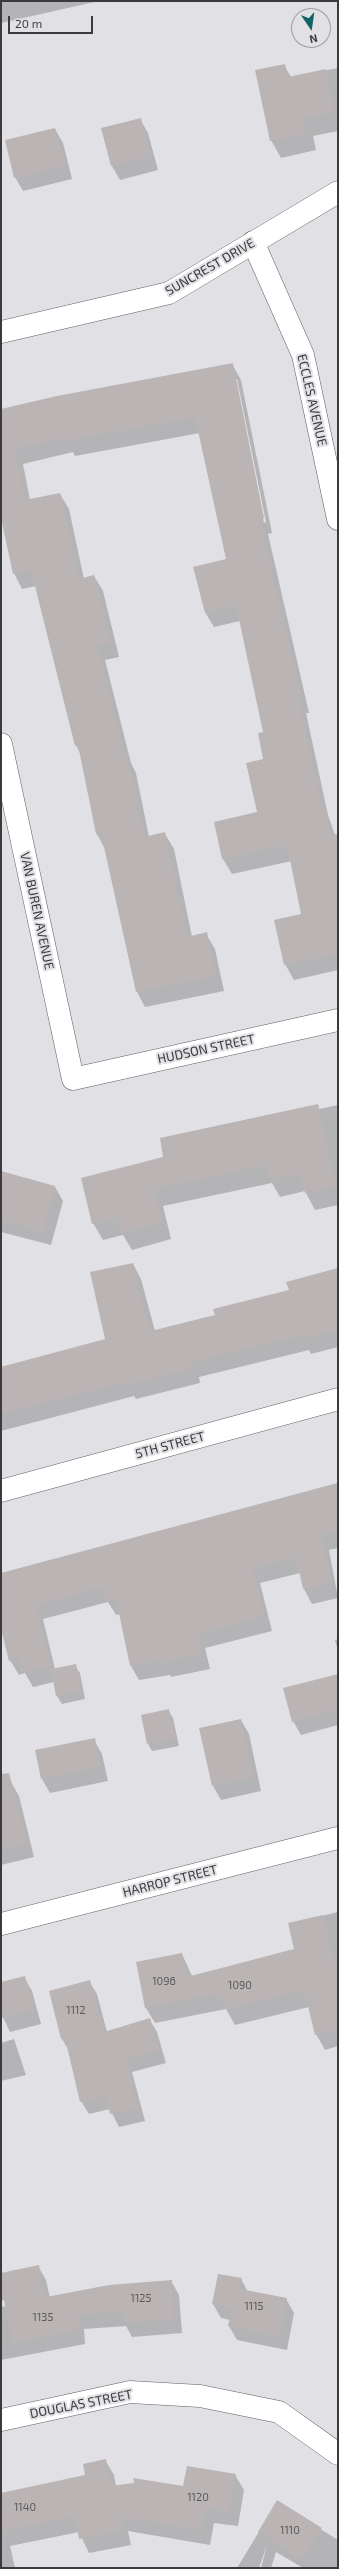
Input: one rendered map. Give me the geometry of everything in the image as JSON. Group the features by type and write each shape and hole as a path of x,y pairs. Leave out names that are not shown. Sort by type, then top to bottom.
{"street":[{"name":"SUNCREST DRIVE","path":"1,332 169,293 338,192"},
{"name":"ECCLES AVENUE","path":"253,242 303,355 338,519"},
{"name":"VAN BUREN AVENUE","path":"1,744 73,1079"},
{"name":"HUDSON STREET","path":"73,1079 338,1020"},
{"name":"5TH STREET","path":"1,1491 338,1399"},
{"name":"HARROP STREET","path":"1,1924 338,1838"},
{"name":"DOUGLAS STREET","path":"1,2420 130,2392 200,2396 279,2412 338,2454"}],"building":[{"path":"285,64 288,77 326,69 335,112 303,119 307,133 270,141 255,70"},
{"path":"141,118 150,156 111,166 101,128"},
{"path":"55,128 65,165 14,178 5,140"},
{"path":"233,363 264,518 260,519 301,697 298,698 322,807 325,806 330,835 338,834 338,953 284,965 274,920 301,914 287,845 222,859 214,822 257,812 246,763 263,759 258,733 263,732 236,605 205,613 193,567 226,559 195,417 66,441 65,437 15,449 25,500 60,493 79,579 94,575 111,642 97,645 125,757 128,756 144,837 165,832 187,937 207,932 216,976 136,992 101,833 96,834 78,745 75,746 31,570 13,574 1,518 1,409 57,396"},
{"path":"318,1104 336,1186 305,1193 301,1174 269,1180 266,1165 154,1189 162,1222 121,1233 117,1217 92,1224 81,1178 163,1157 160,1138"},
{"path":"1,1171 55,1186 43,1232 1,1220"},
{"path":"133,1263 146,1319 148,1318 151,1331 215,1315 213,1309 289,1290 286,1282 338,1268 338,1330 301,1339 300,1336 191,1362 193,1368 127,1385 126,1382 1,1413 1,1367 105,1339 90,1272"},
{"path":"338,1483 338,1531 321,1535 332,1583 303,1589 296,1557 253,1568 265,1616 198,1634 202,1654 162,1663 161,1660 130,1666 116,1599 106,1601 103,1587 35,1605 51,1666 23,1673 19,1658 9,1661 1,1629 1,1573"},
{"path":"76,1664 81,1691 56,1696 51,1669"},
{"path":"338,1674 338,1709 292,1722 283,1688"},
{"path":"169,1709 175,1738 147,1744 141,1715"},
{"path":"241,1719 254,1777 212,1786 199,1728"},
{"path":"95,1738 100,1767 41,1779 35,1750"},
{"path":"9,1773 27,1843 1,1849 1,1774"},
{"path":"323,1915 338,1980 338,2029 315,2035 304,1990 225,2009 221,1993 145,2008 136,1962 182,1953 187,1977 294,1949 288,1923"},
{"path":"25,1976 34,2009 1,2018 1,1982"},
{"path":"90,1980 104,2032 150,2018 159,2050 126,2059 138,2108 110,2114 106,2096 80,2102 65,2038 61,2039 49,1991"},
{"path":"39,2265 46,2297 109,2285 172,2280 174,2320 123,2323 123,2312 77,2315 80,2329 13,2343 4,2300 1,2301 1,2273"},
{"path":"218,2274 242,2278 240,2289 287,2298 279,2337 228,2326 232,2308 212,2304"},
{"path":"106,2459 111,2486 134,2483 133,2478 183,2486 187,2466 236,2474 229,2512 205,2508 202,2530 120,2517 123,2530 79,2539 75,2516 1,2531 1,2493 85,2475 83,2464"},
{"path":"277,2500 322,2528 302,2559 258,2532"}]}
